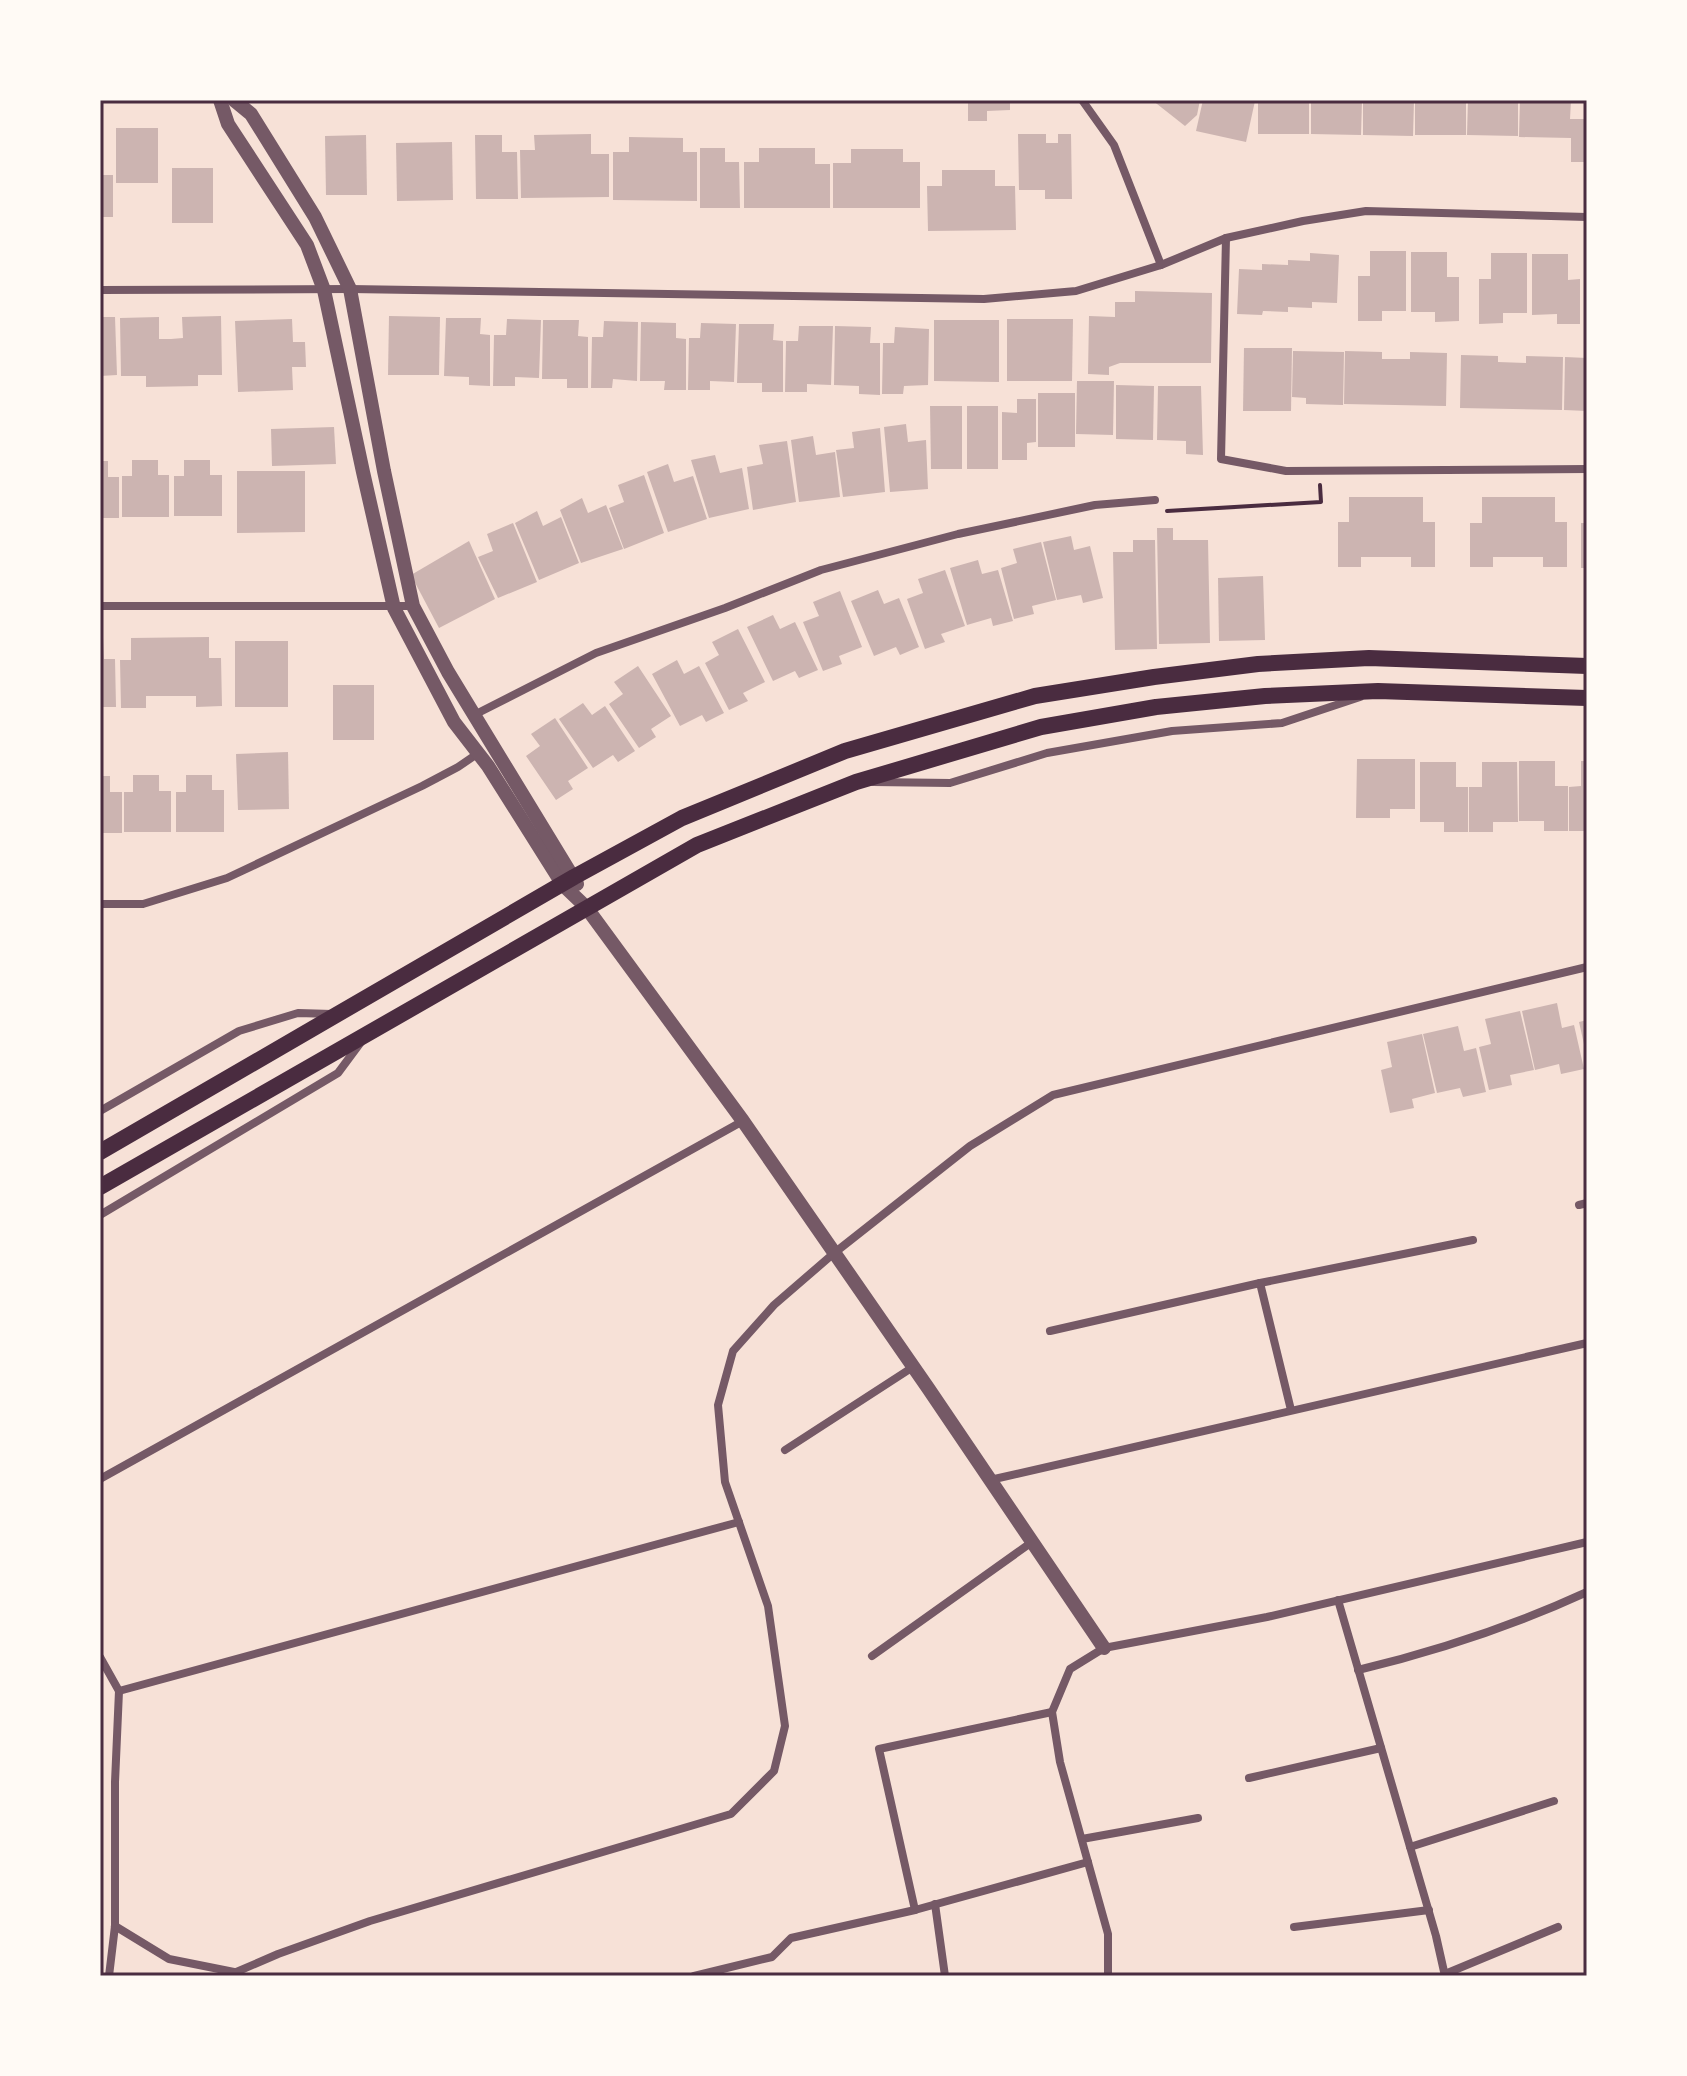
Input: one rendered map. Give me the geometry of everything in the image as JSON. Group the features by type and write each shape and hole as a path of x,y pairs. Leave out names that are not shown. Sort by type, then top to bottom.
{"main road":[{"path":"100,1152 682,818 845,751 1035,696 1258,664 1369,658 1587,666"},
{"path":"100,1187 697,845 856,782 1041,727 1156,707 1265,696 1378,691 1587,698"}],"street":[{"path":"220,100 228,124 307,245 324,290 394,608 454,722 743,1121 1104,1648"},
{"path":"234,100 251,114 315,217 350,289 413,606 568,881"},
{"path":"1082,100 1114,145 1161,265"},
{"path":"100,290 350,289 984,299 1076,291 1161,265 1226,238 1366,211 1587,217"},
{"path":"1226,238 1221,459 1286,471 1587,469"},
{"path":"454,722 474,715 596,653 725,608 821,570 958,534 1095,505 1155,500"},
{"path":"100,606 413,606"},
{"path":"856,782 950,783 1047,753 1172,731 1282,723 1378,691"},
{"path":"100,904 143,904 227,878 422,786 477,754"},
{"path":"115,1926 169,1959 231,1974 370,1921 731,1814 774,1771 785,1726 768,1606 725,1482 718,1405 733,1351 774,1305 833,1254 970,1146 1053,1095 1587,967"},
{"path":"100,1111 239,1031 298,1013 337,1014"},
{"path":"100,1215 338,1073 368,1033"},
{"path":"100,1479 743,1121"},
{"path":"1050,1331 1260,1283 1473,1240"},
{"path":"1260,1283 1291,1410"},
{"path":"990,1480 1587,1343"},
{"path":"785,1450 913,1367"},
{"path":"119,1691 739,1522"},
{"path":"872,1656 1032,1542"},
{"path":"1108,1976 1108,1934 1060,1762 1052,1712 1070,1669 1104,1648 1267,1617 1587,1542"},
{"path":"1358,1670 1471,1639 1540,1614 1587,1592"},
{"path":"1338,1600 1429,1910 1445,1975 1558,1927"},
{"path":"100,1657 119,1691 115,1782 115,1926 109,1976"},
{"path":"915,1910 879,1749 1052,1712"},
{"path":"1249,1778 1381,1748"},
{"path":"1410,1847 1554,1801"},
{"path":"1082,1839 1198,1818"},
{"path":"694,1976 722,1973 772,1957 791,1938 915,1910 1088,1862"},
{"path":"935,1904 945,1976"},
{"path":"1294,1927 1429,1910"}],"path":[{"path":"1143,501 1143,512 1321,502 1318,471"}],"building":[{"path":"968,100 1010,100 1010,110 987,111 987,121 968,121"},
{"path":"1152,100 1200,100 1197,115 1185,126"},
{"path":"1203,100 1255,101 1246,142 1196,131"},
{"path":"1258,100 1309,100 1309,134 1258,134"},
{"path":"1311,100 1362,100 1361,135 1311,134"},
{"path":"1363,100 1414,100 1413,136 1363,135"},
{"path":"1415,100 1466,100 1466,135 1415,135"},
{"path":"1468,100 1518,100 1518,136 1467,135"},
{"path":"1520,100 1571,100 1570,119 1587,119 1587,162 1571,162 1571,138 1519,137"},
{"path":"116,128 158,128 158,183 116,183"},
{"path":"591,134 591,154 609,154 609,197 521,198 520,150 535,150 534,135"},
{"path":"1018,134 1046,134 1046,143 1058,143 1058,134 1071,134 1072,199 1045,199 1045,190 1019,190"},
{"path":"366,135 367,195 326,195 325,136"},
{"path":"475,135 502,135 502,152 517,152 518,199 476,199"},
{"path":"629,137 683,138 683,152 697,152 697,201 613,200 613,152 629,152"},
{"path":"452,142 453,200 397,201 396,143"},
{"path":"700,148 725,148 725,162 739,162 740,208 700,208"},
{"path":"759,148 815,148 815,164 830,164 830,208 744,208 744,162 759,162"},
{"path":"851,149 903,149 903,162 920,162 920,208 833,208 833,163 851,163"},
{"path":"172,168 213,168 213,223 172,223"},
{"path":"942,170 995,170 995,186 1015,186 1016,230 928,231 927,186 942,186"},
{"path":"100,175 113,175 113,217 100,217"},
{"path":"1370,251 1406,251 1406,311 1382,311 1382,321 1358,321 1358,276 1370,276"},
{"path":"1411,252 1447,252 1447,277 1459,277 1459,321 1435,322 1435,312 1411,312"},
{"path":"1310,253 1339,255 1337,303 1312,302 1312,308 1288,307 1288,312 1263,311 1262,315 1237,314 1239,269 1262,270 1262,264 1288,265 1288,260 1310,261"},
{"path":"1491,253 1527,253 1527,313 1503,313 1503,323 1479,324 1479,279 1491,279"},
{"path":"1532,254 1568,254 1568,280 1580,279 1580,324 1557,324 1557,314 1532,315"},
{"path":"1135,291 1212,293 1211,363 1120,363 1109,367 1109,375 1088,374 1089,316 1115,317 1115,302 1135,302"},
{"path":"221,316 222,375 198,375 198,386 146,387 146,376 121,376 120,318 159,317 159,339 171,339 183,338 182,317"},
{"path":"389,316 440,317 439,375 388,375"},
{"path":"100,317 115,317 117,375 100,376"},
{"path":"446,318 481,318 480,334 490,335 490,386 469,385 469,377 444,376"},
{"path":"292,319 293,342 305,342 306,367 292,367 293,390 238,392 235,321"},
{"path":"507,319 541,320 539,378 515,377 515,386 493,386 494,335 506,335"},
{"path":"1007,319 1073,319 1072,381 1007,381"},
{"path":"543,320 579,320 578,336 588,337 588,388 567,388 567,379 542,379"},
{"path":"934,320 999,320 999,382 934,381"},
{"path":"604,321 638,322 637,381 613,379 612,388 591,388 592,337 603,337"},
{"path":"641,322 676,323 676,338 686,339 686,390 664,390 665,381 640,381"},
{"path":"701,323 736,324 734,382 710,381 710,390 688,390 689,338 700,338"},
{"path":"739,324 774,324 773,340 783,341 783,392 762,392 762,383 737,383"},
{"path":"799,326 833,326 831,385 807,384 807,392 785,392 786,341 798,341"},
{"path":"835,326 871,327 870,343 880,343 880,395 859,394 859,386 834,385"},
{"path":"895,327 929,329 928,385 904,386 903,394 882,394 883,343 894,343"},
{"path":"1244,348 1292,348 1291,411 1243,411"},
{"path":"1293,351 1344,352 1343,405 1306,404 1306,398 1292,397"},
{"path":"1345,351 1382,352 1382,359 1410,359 1410,352 1447,353 1446,406 1344,404"},
{"path":"1461,355 1498,356 1498,362 1526,363 1526,356 1563,357 1562,410 1460,408"},
{"path":"1565,357 1587,358 1587,411 1564,410"},
{"path":"1077,381 1114,381 1113,435 1076,434"},
{"path":"1116,385 1154,386 1153,440 1116,439"},
{"path":"1158,386 1201,386 1203,455 1186,454 1186,441 1157,440"},
{"path":"1038,393 1075,393 1075,447 1038,447"},
{"path":"1017,399 1036,399 1036,442 1027,443 1027,460 1002,460 1002,412 1017,413"},
{"path":"930,406 962,406 962,469 931,469"},
{"path":"967,406 998,406 998,469 967,469"},
{"path":"906,424 908,442 926,440 928,489 890,492 884,427"},
{"path":"334,427 336,464 272,466 271,429"},
{"path":"880,428 885,492 843,497 836,450 854,448 852,432"},
{"path":"813,436 816,455 835,452 840,497 799,502 791,440"},
{"path":"787,441 796,502 753,510 747,467 763,464 759,445"},
{"path":"715,455 720,473 742,468 749,509 709,518 691,460"},
{"path":"132,460 158,460 158,475 169,475 169,517 122,517 122,476 132,476"},
{"path":"184,460 210,460 210,475 222,475 222,516 174,516 174,476 184,476"},
{"path":"100,461 108,461 108,477 119,477 119,518 100,518"},
{"path":"668,464 674,482 693,476 707,519 668,532 647,472"},
{"path":"237,471 305,471 305,532 237,533"},
{"path":"644,475 664,533 624,549 609,508 624,502 618,485"},
{"path":"1349,497 1423,497 1423,522 1435,522 1435,567 1411,567 1411,557 1361,557 1361,567 1338,567 1338,522 1349,522"},
{"path":"1482,497 1555,497 1555,522 1567,522 1567,567 1543,567 1543,557 1493,557 1493,567 1470,567 1470,523 1482,523"},
{"path":"582,498 588,513 606,505 623,549 581,563 560,510"},
{"path":"537,511 543,526 561,517 579,563 539,580 515,523"},
{"path":"513,523 537,582 498,598 478,557 493,551 487,534"},
{"path":"1581,523 1587,523 1587,568 1581,568"},
{"path":"1157,528 1173,528 1173,540 1208,540 1210,643 1159,644"},
{"path":"1071,536 1074,550 1090,546 1103,598 1083,603 1081,595 1057,600 1043,542"},
{"path":"1133,540 1155,540 1157,649 1115,650 1113,552 1133,552"},
{"path":"469,541 495,599 439,628 411,575"},
{"path":"1041,542 1056,600 1032,606 1034,614 1014,619 1001,568 1017,563 1013,549"},
{"path":"978,560 982,574 998,570 1013,621 993,626 991,618 967,625 950,568"},
{"path":"945,570 965,626 941,634 945,642 925,649 907,599 923,593 918,579"},
{"path":"1263,576 1265,640 1219,641 1218,578"},
{"path":"878,590 884,604 899,598 919,647 900,655 896,647 874,656 851,601"},
{"path":"840,591 862,647 839,656 842,664 823,671 803,622 819,616 813,602"},
{"path":"773,615 780,629 795,622 818,670 799,678 795,671 773,681 747,627"},
{"path":"738,629 765,682 743,693 748,701 729,710 705,663 719,655 712,642"},
{"path":"103,637 104,659 115,659 116,707 100,707 100,638"},
{"path":"209,637 209,658 221,658 222,706 196,707 196,696 146,696 146,708 121,708 120,660 131,660 131,638"},
{"path":"235,641 288,641 288,707 235,707"},
{"path":"677,660 684,674 699,666 724,713 706,722 702,715 680,726 652,674"},
{"path":"638,666 671,716 651,729 656,737 639,748 609,704 623,694 614,682"},
{"path":"333,685 374,685 374,740 333,740"},
{"path":"583,703 592,715 605,706 635,751 618,762 613,755 593,768 559,719"},
{"path":"555,718 588,768 568,781 573,789 556,800 526,756 540,746 531,734"},
{"path":"288,752 289,809 238,810 236,754"},
{"path":"1357,759 1415,759 1415,809 1390,809 1390,818 1356,818"},
{"path":"1519,761 1555,761 1555,786 1568,786 1568,831 1544,831 1544,821 1519,821"},
{"path":"1581,761 1587,761 1587,831 1569,831 1569,787 1581,786"},
{"path":"1420,762 1456,762 1456,787 1468,787 1468,832 1444,832 1444,822 1420,822"},
{"path":"1482,762 1517,762 1518,822 1493,822 1493,832 1469,832 1469,787 1482,787"},
{"path":"133,775 159,775 159,791 171,791 171,832 124,832 124,792 133,792"},
{"path":"186,775 212,775 212,790 224,790 224,832 176,832 176,792 186,792"},
{"path":"100,776 110,776 110,792 122,792 122,833 100,833"},
{"path":"1557,1003 1562,1028 1574,1025 1584,1069 1561,1074 1559,1064 1535,1070 1522,1011"},
{"path":"1520,1011 1534,1070 1510,1075 1512,1085 1489,1090 1479,1047 1491,1044 1485,1019"},
{"path":"1587,1020 1587,1052 1586,1053 1579,1022"},
{"path":"1458,1026 1464,1051 1476,1048 1486,1092 1463,1097 1460,1088 1437,1093 1423,1034"},
{"path":"1422,1034 1435,1093 1412,1099 1414,1108 1390,1113 1381,1070 1392,1067 1387,1042"}]}
